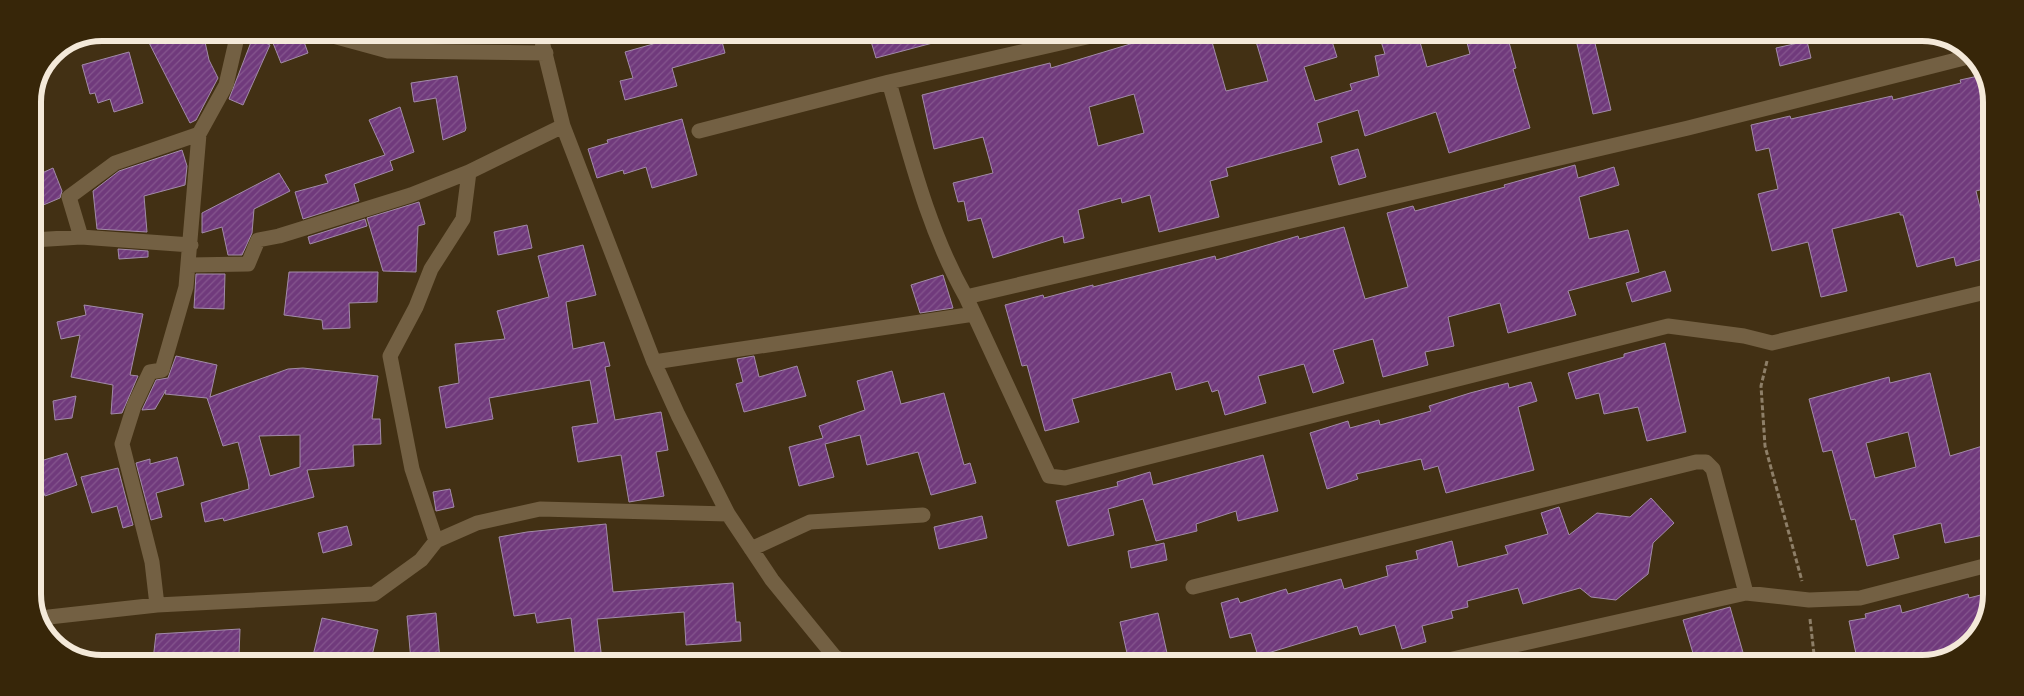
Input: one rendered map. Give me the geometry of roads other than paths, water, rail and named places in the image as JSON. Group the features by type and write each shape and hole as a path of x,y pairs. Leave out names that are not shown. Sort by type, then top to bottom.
{"street":[{"path":"158,605 152,562 122,444 134,406 150,372 162,370 186,287 199,134 226,84 236,41"},
{"path":"351,41 388,51 546,52"},
{"path":"543,41 563,126 654,362 728,514 778,588 833,655"},
{"path":"699,131 889,82 1069,41"},
{"path":"966,297 1688,128 1964,58"},
{"path":"889,82 928,214 950,270 966,297 1049,476 1065,478 1668,326 1744,336 1772,343 1983,293"},
{"path":"188,266 248,264 258,240 278,236 411,195 469,172 563,126"},
{"path":"82,237 70,196 115,163 199,134"},
{"path":"436,541 412,469 390,356 416,307 431,269 463,219 469,172"},
{"path":"41,240 82,237 191,244"},
{"path":"654,362 974,314"},
{"path":"1193,586 1696,462 1706,462 1713,469 1746,593"},
{"path":"46,617 158,605 374,594 421,560 436,541 477,522 540,508 728,514"},
{"path":"751,549 810,522 923,515"},
{"path":"1467,655 1746,593 1808,600 1860,598 1983,566"}]}
